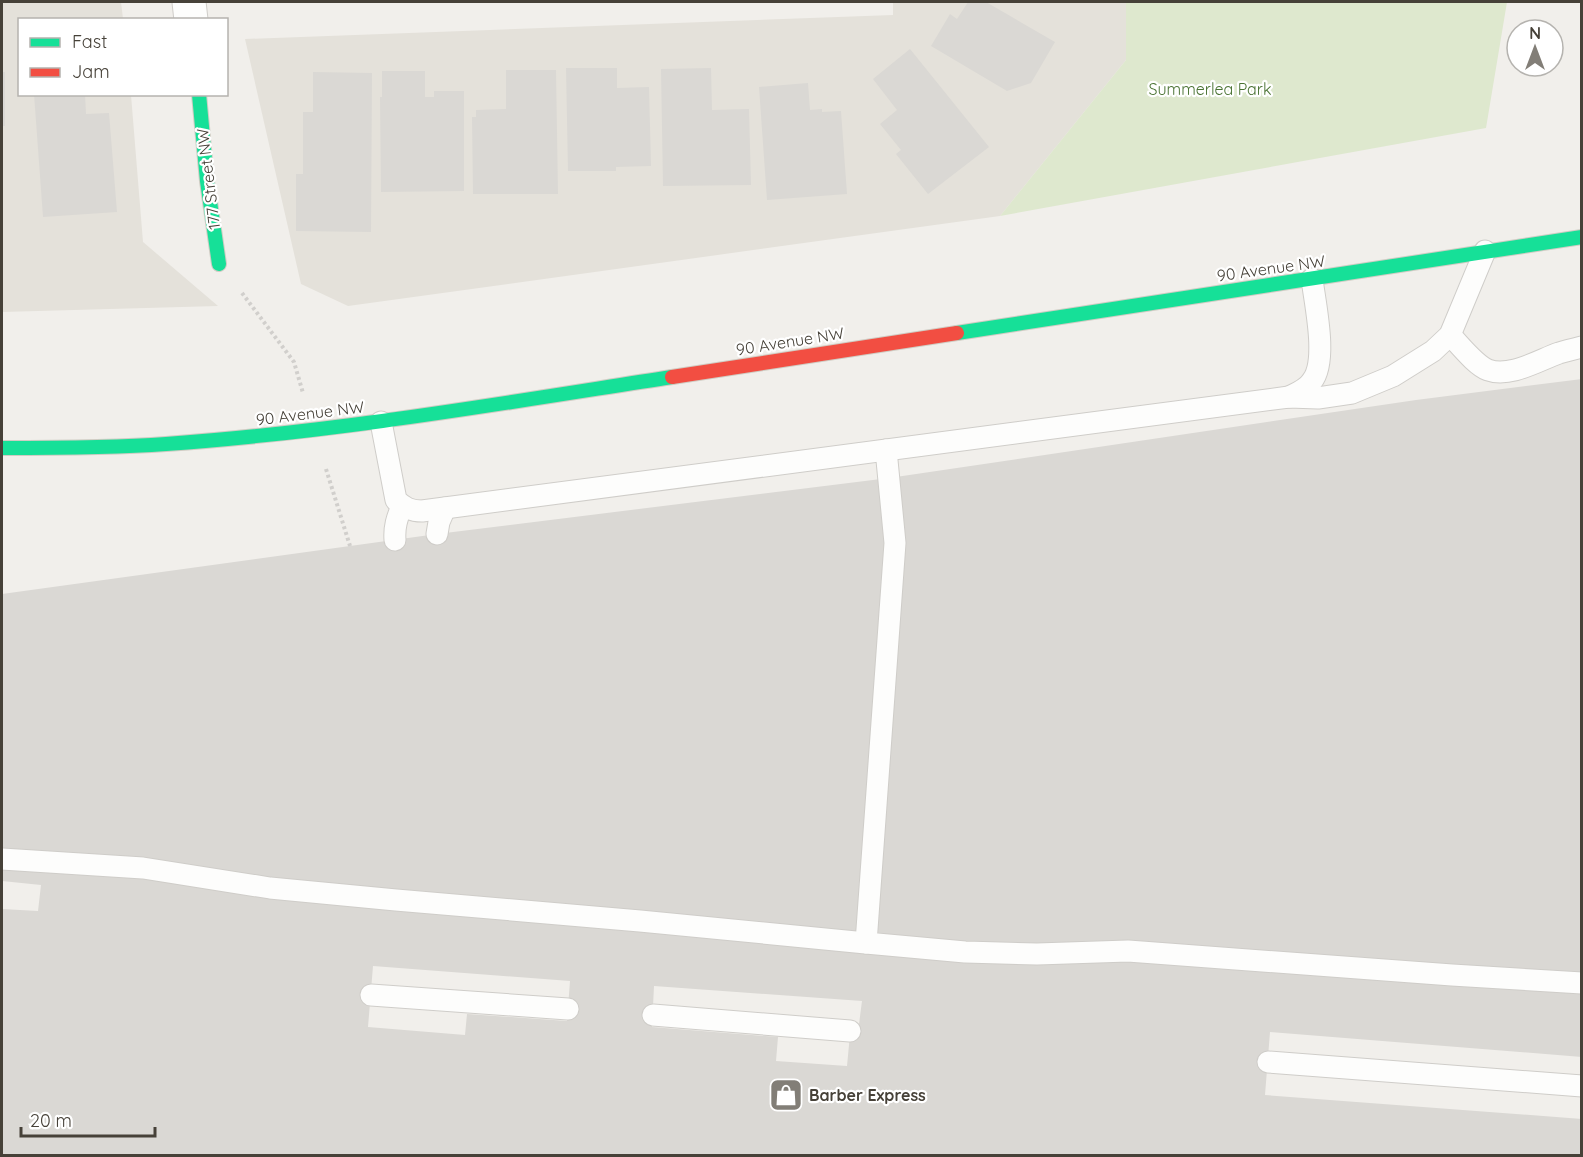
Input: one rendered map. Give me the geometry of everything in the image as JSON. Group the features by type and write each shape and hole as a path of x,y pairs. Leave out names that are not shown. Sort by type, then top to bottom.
{"street":[{"path":"189,2 191,18"},
{"name":"177 Street NW","path":"199,96 207,181 219,264"},
{"name":"90 Avenue NW","path":"2,448 93,448 222,440 381,422 1581,237"}],"lane":[{"path":"381,422 396,500 412,511 1289,397 1318,398 1352,393 1393,376 1433,351 1450,335 1485,251"},
{"path":"1289,397 1312,381 1319,367 1321,350 1312,279"},
{"path":"1450,335 1488,370 1518,369 1581,347"},
{"path":"866,943 895,543 886,450"},
{"path":"395,540 396,521 402,506"},
{"path":"437,534 444,508"},
{"path":"2,859 143,868 281,889 965,952 1037,954 1128,951 1581,983"},
{"path":"371,995 568,1009"},
{"path":"653,1015 850,1031"},
{"path":"1268,1062 1581,1086"}],"shaded area":[{"path":"2,2 121,2 123,18 18,18 18,96 131,96 143,242 218,306 2,312"},
{"path":"893,2 1126,2 1126,60 1000,216 348,306 301,284 245,39 893,15"}],"green space":[{"name":"Summerlea Park","path":"1126,2 1507,2 1486,128 1000,216 1126,60"}],"building":[{"path":"968,2 986,2 1055,42 1031,83 1007,91 931,46 950,14 957,19"},
{"path":"910,49 989,147 928,194 896,154 901,150 880,124 897,110 873,79"},
{"path":"566,68 617,68 617,88 649,87 651,166 616,167 616,171 568,171"},
{"path":"711,68 712,110 749,109 751,185 663,186 661,69"},
{"path":"506,70 556,70 558,194 473,194 472,117 476,117 476,110 506,109"},
{"path":"382,71 425,71 425,97 434,97 434,91 464,91 464,191 381,192"},
{"path":"2,72 5,72 5,126 2,126"},
{"path":"313,72 372,73 371,232 296,231 296,174 303,174 303,112 313,112"},
{"path":"808,83 810,110 841,111 847,194 767,200 759,87"},
{"path":"34,96 85,96 86,114 109,113 117,212 43,217"},
{"path":"1582,379 1582,1057 1270,1032 1265,1095 1582,1119 1582,1156 2,1156 2,909 38,911 41,885 2,881 2,594 437,534 889,478 1416,400","holes":["373,966 570,981 567,1021 467,1014 465,1035 368,1027","654,986 862,1001 859,1024 851,1024 847,1066 776,1061 778,1037 652,1027"]}],"traffic: fast":[{"path":"199,96 207,181 219,264"},
{"path":"957,333 1582,237"},
{"path":"2,448 84,448 230,439 420,416 672,377"}],"traffic: jam":[{"path":"672,377 957,333"}],"place":[{"name":"Barber Express","path":"786,1095"}]}
